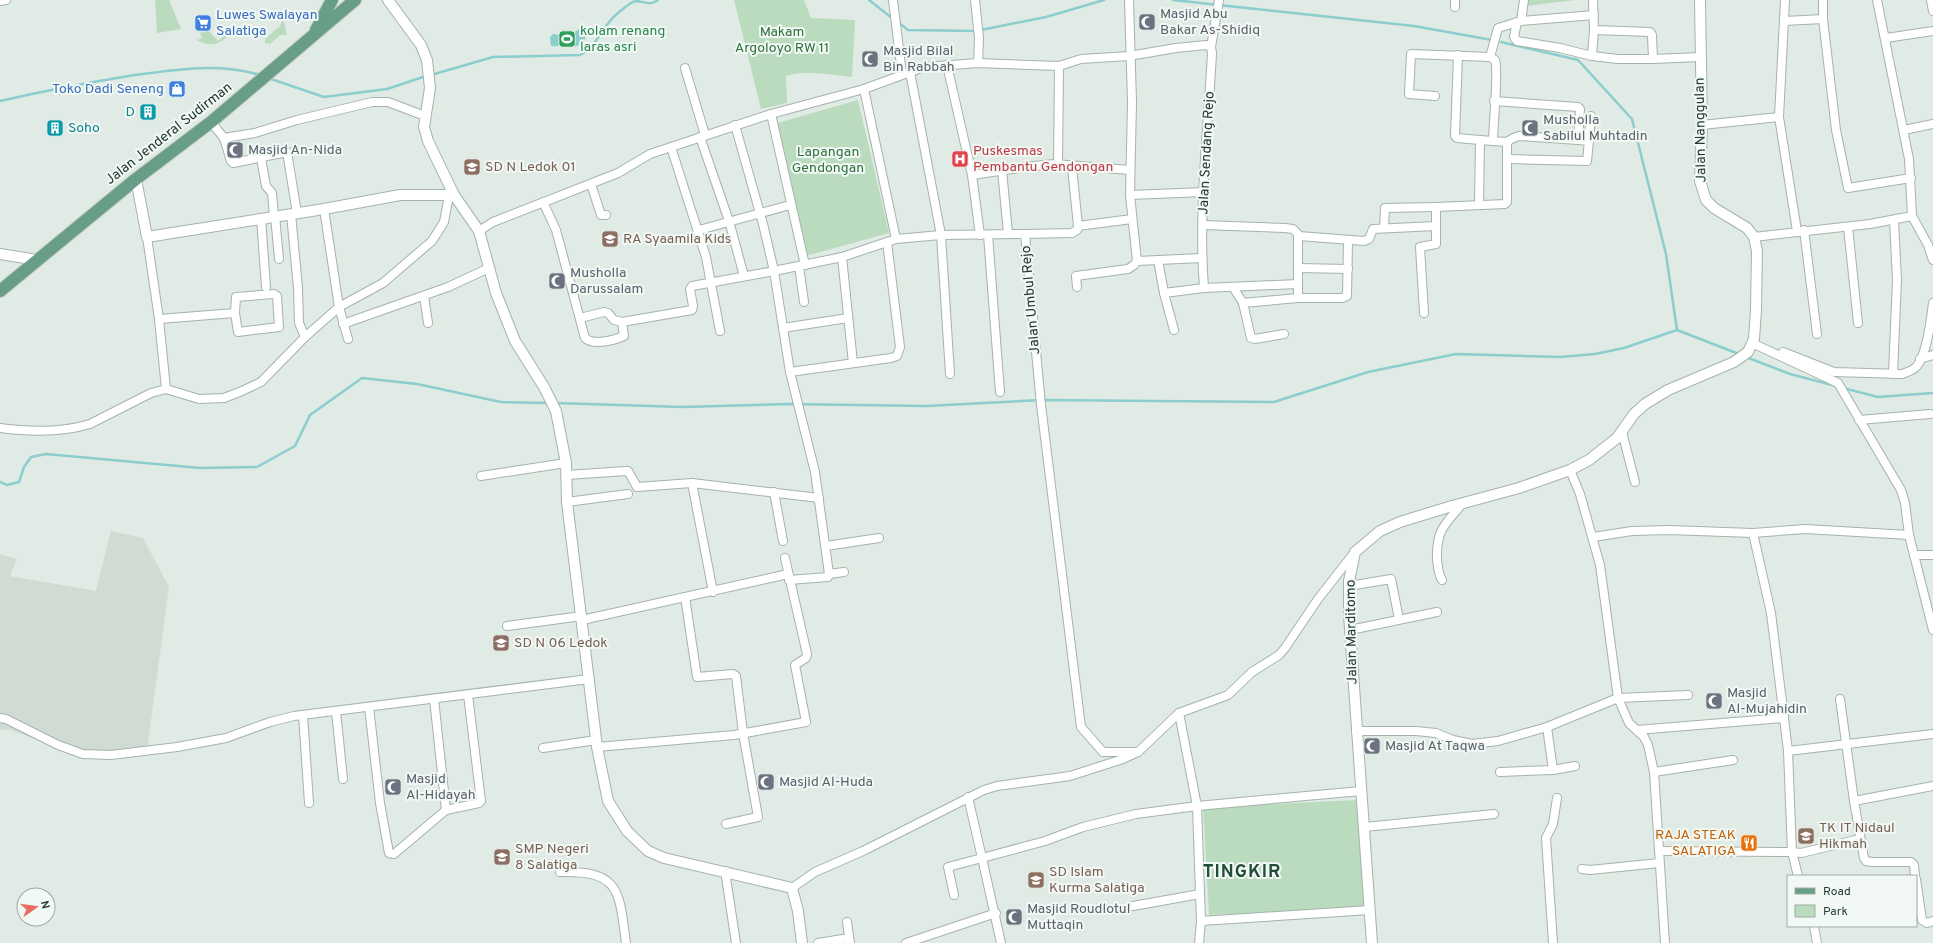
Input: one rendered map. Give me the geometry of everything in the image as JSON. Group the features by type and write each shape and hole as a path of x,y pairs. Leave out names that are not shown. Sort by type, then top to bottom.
{"main road":[{"name":"Jalan Jenderal Sudirman","path":"0,291 136,179 211,122 355,0"},
{"path":"312,37 330,1"}],"street":[{"path":"0,1 6,0"},
{"path":"388,0 421,45 429,67 429,98 424,127 428,141 452,195 479,230 496,293 514,341 544,387 556,411 566,463 567,502 597,744 608,802 627,831 648,850 664,858 792,888 815,872 863,851 968,797 997,786 1070,776 1123,759 1138,752 1179,713 1228,695 1252,672 1279,655 1355,552 1380,531 1389,526 1519,488 1570,470 1589,460 1622,432 1634,414 1662,394 1734,362 1751,345 1757,274 1757,251 1754,237 1848,227 1912,216"},
{"path":"975,0 979,38 978,63"},
{"name":"Jalan Sendang Rejo","path":"1204,288 1202,258 1204,192 1212,53 1211,47 1219,0"},
{"path":"1524,0 1514,37 1517,41 1560,48 1592,56 1618,59 1700,57"},
{"path":"1592,56 1594,30 1593,0"},
{"name":"Jalan Nanggulan","path":"1700,0 1702,125 1700,181 1706,200 1714,208 1747,228 1754,237"},
{"path":"1785,0 1779,117 1801,231 1817,334"},
{"path":"1823,0 1823,19 1836,130 1847,186 1850,189 1911,178"},
{"path":"1877,0 1904,130 1911,178 1912,216 1928,245 1933,260"},
{"path":"1931,0 1933,11"},
{"path":"1077,287 1076,276 1128,269 1137,261 1130,195 1132,102 1129,56 1129,3"},
{"path":"893,4 897,31 941,235 950,374"},
{"path":"1490,57 1496,31 1502,26 1519,22 1594,15"},
{"path":"1784,21 1823,19"},
{"path":"1594,30 1650,32 1652,34 1652,59"},
{"path":"1886,38 1933,31"},
{"path":"479,230 493,222 624,170 644,157 671,147 771,114 864,89 924,67 978,63 1059,66 1081,59 1129,56 1176,48 1206,45 1211,47"},
{"path":"1435,96 1408,93 1411,54 1458,55 1490,57 1494,59 1496,64 1493,141"},
{"path":"1458,55 1455,136 1457,138 1507,142 1519,136 1589,141"},
{"path":"947,65 972,175 980,236"},
{"path":"1058,165 1059,66"},
{"path":"685,68 703,136 744,276"},
{"path":"864,89 896,239"},
{"path":"1494,101 1578,107 1580,110 1578,140"},
{"path":"224,138 255,133 297,120 372,102 388,102 425,116"},
{"path":"771,114 802,266 804,302"},
{"path":"1508,159 1587,161 1591,116"},
{"path":"1702,125 1779,117"},
{"path":"211,122 224,138 231,161 233,163 287,152 294,214 299,323 304,336"},
{"path":"1904,130 1933,124"},
{"path":"735,125 760,213 774,271 790,372 801,412 819,498 829,574"},
{"path":"1479,205 1480,140"},
{"path":"1384,228 1385,208 1507,203 1507,142"},
{"path":"671,147 699,230 720,331"},
{"path":"261,158 266,186 272,192 279,259"},
{"path":"972,175 1033,166 1058,165 1130,170"},
{"path":"1025,234 1072,233 1077,230 1078,226 1072,167"},
{"path":"1002,170 1008,234"},
{"path":"136,179 147,237 159,319 166,390"},
{"path":"591,184 601,215 606,215"},
{"path":"1130,195 1204,192"},
{"path":"147,237 294,214 400,195 452,195"},
{"path":"0,428 43,432 80,427 90,424 151,393 166,390 199,399 224,398 255,386 267,377 304,336 339,307 383,283 432,242 444,222 452,195"},
{"path":"543,202 556,230 585,338 589,341 595,342 624,336 622,322 614,320 608,312 580,318"},
{"path":"699,230 790,205"},
{"path":"1424,313 1420,247 1436,244 1436,207"},
{"path":"324,209 339,307 348,339"},
{"path":"261,218 266,287"},
{"path":"1078,226 1132,219"},
{"path":"1893,374 1898,280 1894,220"},
{"path":"1203,225 1293,229 1299,236 1298,298"},
{"path":"1299,236 1348,241 1367,241 1373,228 1436,226"},
{"path":"1848,227 1858,323"},
{"name":"Jalan Umbul Rejo","path":"622,322 692,310 691,287 842,257 896,239 941,235 980,236 1025,234 1041,405 1080,726 1103,752 1138,752"},
{"path":"988,235 1000,392"},
{"path":"1243,303 1298,298 1346,297 1348,295 1348,241"},
{"path":"790,372 897,356 900,347 887,242"},
{"path":"0,254 36,260"},
{"path":"842,257 853,363"},
{"path":"1137,261 1202,258"},
{"path":"1158,260 1164,293 1174,330"},
{"path":"343,324 424,296 489,268"},
{"path":"1298,268 1348,270"},
{"path":"1164,293 1204,288 1298,284"},
{"path":"1233,287 1243,303 1248,331 1252,338 1284,334"},
{"path":"276,295 279,326 278,328 238,332 235,313 236,297 276,295"},
{"path":"424,296 428,323"},
{"path":"1751,345 1834,372 1893,374 1909,372 1915,368 1920,359 1928,336 1933,303"},
{"path":"159,319 235,313"},
{"path":"783,328 848,318"},
{"path":"1751,345 1838,383 1901,490 1909,536 1933,630"},
{"path":"1920,359 1933,355"},
{"path":"1859,420 1930,414"},
{"path":"1622,432 1635,482"},
{"path":"481,476 566,463"},
{"path":"1570,470 1580,494 1600,565 1618,698 1628,723 1637,730 1648,745 1654,772 1659,863 1666,943"},
{"path":"567,475 628,471 637,487 692,483 819,498"},
{"path":"692,483 713,592"},
{"path":"774,492 783,541"},
{"path":"567,502 628,494"},
{"path":"1442,580 1438,570 1438,536 1447,522 1464,503"},
{"path":"1593,537 1632,531 1753,533 1805,529 1909,536"},
{"path":"1753,533 1771,613 1788,751 1792,852 1798,875"},
{"path":"826,546 879,538"},
{"name":"Jalan Marditomo","path":"1355,552 1349,586 1350,630 1372,943"},
{"path":"1914,556 1933,555"},
{"path":"543,748 743,733 803,724 807,721 795,665 806,658 807,654 784,558"},
{"path":"507,626 582,618 788,577 822,579 828,577 829,574 844,572"},
{"path":"1349,586 1391,579 1399,619"},
{"path":"685,597 697,676 700,678 735,675 743,733 758,817 726,824"},
{"path":"1350,630 1438,612"},
{"path":"0,718 6,719 58,745 83,754 111,755 178,747 226,738 270,722 303,715 589,679"},
{"path":"369,707 380,803 389,853 394,854 446,810 479,803 481,801 468,695"},
{"path":"1356,731 1416,731 1436,733 1453,740 1472,744 1498,741 1547,727 1618,698 1688,695"},
{"path":"434,699 446,810"},
{"path":"1840,699 1845,744 1864,858 1866,861 1911,862 1914,865 1916,875"},
{"path":"336,711 343,779"},
{"path":"1179,713 1197,806 1201,921 1199,943"},
{"path":"303,715 309,803"},
{"path":"1637,730 1784,718"},
{"path":"1547,727 1553,770"},
{"path":"1788,751 1933,734"},
{"path":"1654,772 1733,760"},
{"path":"1500,772 1553,770 1575,766"},
{"path":"1854,801 1933,786"},
{"path":"954,895 948,867 1045,841 1083,827 1136,814 1197,806 1361,791"},
{"path":"968,797 996,913 1001,943"},
{"path":"1553,943 1546,838 1547,833 1553,824 1557,798"},
{"path":"1365,827 1494,814"},
{"path":"1659,851 1801,853 1860,839"},
{"path":"1582,869 1590,870 1659,863"},
{"path":"560,872 576,872 594,875 600,877 614,887 618,894 626,943"},
{"path":"725,872 736,943"},
{"path":"1917,886 1922,920 1927,923 1933,921"},
{"path":"792,888 800,919 802,943"},
{"path":"1134,906 1200,894"},
{"path":"1201,921 1370,910"},
{"path":"906,943 996,913"},
{"path":"818,943 849,941 847,922"},
{"path":"1814,927 1817,943"}],"shaded area":[{"path":"111,531 143,538 169,587 147,750 91,756 69,751 7,729 0,730 0,554 17,559 10,576 96,591"}],"green space":[{"path":"155,0 169,0 181,29 157,33"},
{"name":"Makam Argoloyo RW 11","path":"734,0 804,0 811,18 855,20 852,77 810,73 786,76 787,103 761,109"},
{"path":"1527,0 1575,0 1526,6"},
{"path":"283,19 287,35 280,35 270,44 265,43 265,39 280,26"},
{"path":"208,30 218,41 226,34 228,36 225,39 213,44 205,44 197,40 202,38 200,33"},
{"name":"Lapangan Gendongan","path":"858,100 889,233 806,256 774,124"},
{"path":"1359,800 1364,908 1209,915 1203,807"}],"water":[{"name":"kolam renang laras asri","path":"579,29 587,35 583,42 578,46 551,46 550,37 553,34 559,35 567,31 572,34"}],"waterway":[{"path":"431,75 493,57 580,55 596,41 608,23 632,2 637,1 650,3 658,0"},
{"path":"869,0 892,18"},
{"path":"898,22 908,30 976,31 1046,17 1104,0"},
{"path":"1173,0 1414,26 1492,40"},
{"path":"1501,42 1578,60 1632,119 1666,254 1677,330"},
{"path":"0,101 96,81 194,68 227,69 260,75"},
{"path":"268,78 324,97 387,89 426,76"},
{"path":"555,403 682,407 786,404 927,406 1041,400 1274,402 1368,372 1456,354 1560,357 1595,354 1624,348 1677,330 1739,354"},
{"path":"1746,357 1790,374 1836,386"},
{"path":"0,482 7,485 19,482 24,467 31,457 46,454 200,468 257,467 295,446 310,415 362,378 417,384 501,402 548,403"},
{"path":"1843,388 1878,397 1933,393"}],"place":[{"name":"Masjid Abu Bakar As-Shidiq","path":"1147,22"},
{"name":"Luwes Swalayan Salatiga","path":"203,23"},
{"name":"kolam renang laras asri","path":"567,39"},
{"name":"Masjid Bilal Bin Rabbah","path":"870,59"},
{"name":"Toko Dadi Seneng","path":"177,89"},
{"name":"D","path":"148,112"},
{"name":"Soho","path":"55,128"},
{"name":"Musholla Sabilul Muhtadin","path":"1530,128"},
{"name":"Masjid An-Nida","path":"235,150"},
{"name":"Puskesmas Pembantu Gendongan","path":"960,159"},
{"name":"SD N Ledok 01","path":"472,167"},
{"name":"RA Syaamila Kids","path":"610,239"},
{"name":"Musholla Darussalam","path":"557,281"},
{"name":"SD N 06 Ledok","path":"501,643"},
{"name":"Masjid Al-Mujahidin","path":"1714,701"},
{"name":"Masjid At Taqwa","path":"1372,746"},
{"name":"Masjid Al-Huda","path":"766,782"},
{"name":"Masjid Al-Hidayah","path":"393,787"},
{"name":"TK IT Nidaul Hikmah","path":"1806,836"},
{"name":"RAJA STEAK SALATIGA","path":"1749,843"},
{"name":"SMP Negeri 8 Salatiga","path":"502,857"},
{"name":"SD Islam Kurma Salatiga","path":"1036,880"},
{"name":"Masjid Roudlotul Muttaqin","path":"1014,917"}],"district":[{"name":"TINGKIR","path":"1242,872"}]}
